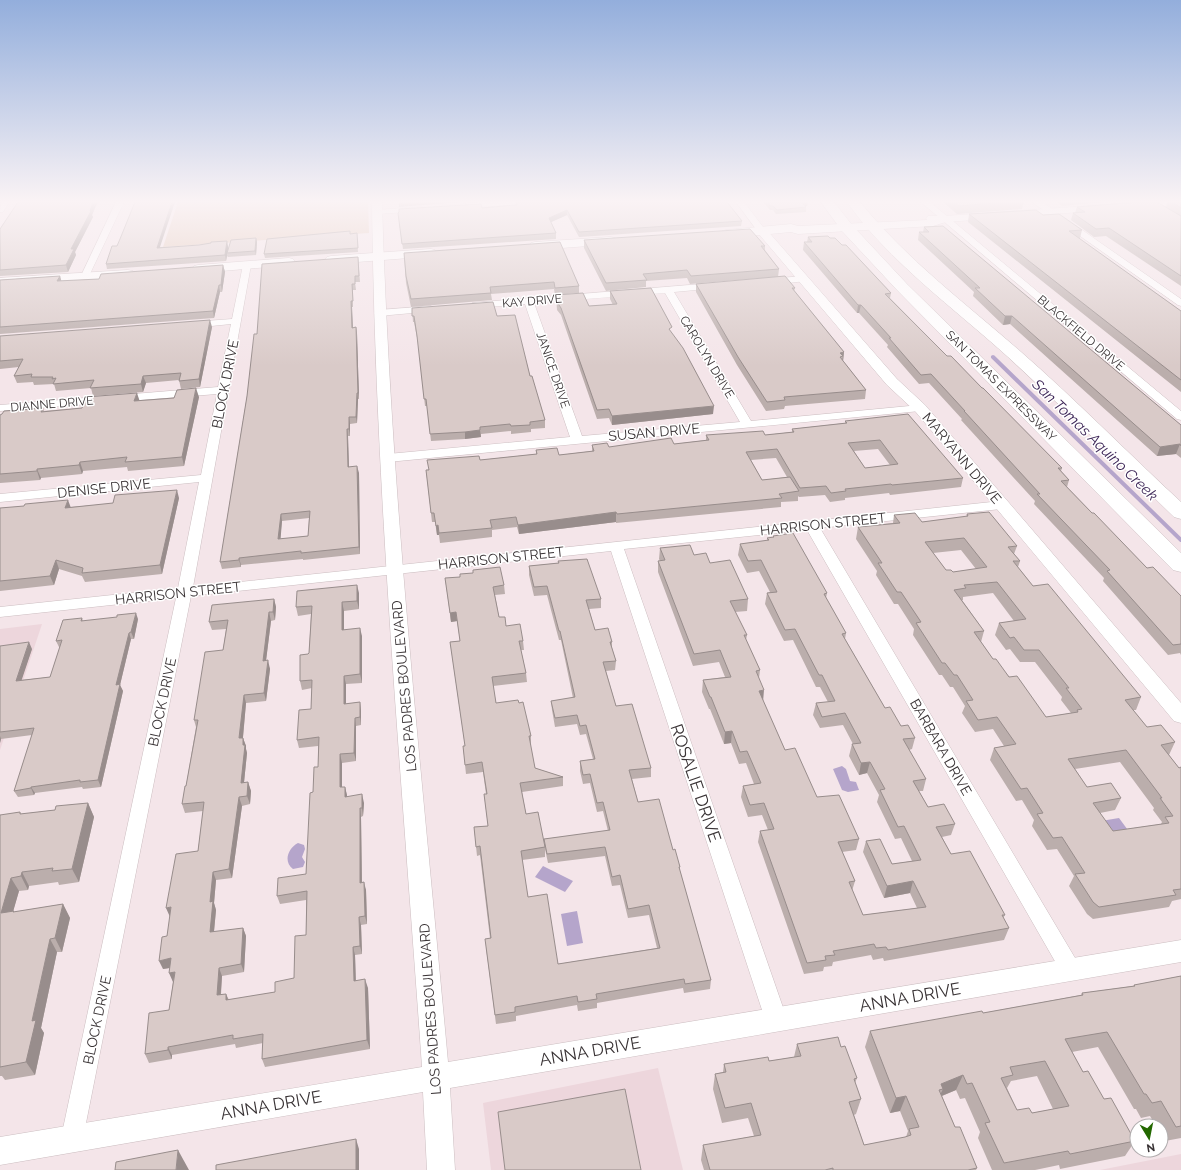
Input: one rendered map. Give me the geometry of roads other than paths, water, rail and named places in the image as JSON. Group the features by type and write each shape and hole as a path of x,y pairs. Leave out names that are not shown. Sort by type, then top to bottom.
{"highway":[{"name":"SAN TOMAS EXPRESSWAY","path":"874,257 968,354 1181,565"},
{"name":"SAN TOMAS EXPRESSWAY","path":"903,257 1015,355 1181,513"}],"main road":[{"path":"317,260 370,257"},
{"path":"188,269 302,262"},
{"path":"0,282 141,273"}],"street":[{"path":"85,276 94,257"},
{"name":"LOS PADRES BOULEVARD","path":"379,257 379,313 395,570 436,1077 441,1170"},
{"name":"MARYANN DRIVE","path":"784,257 892,382 920,408 1181,716"},
{"name":"BLACKFIELD DRIVE","path":"989,257 1181,417"},
{"path":"1113,257 1181,304"},
{"name":"BLOCK DRIVE","path":"72,1138 207,478 247,265"},
{"path":"760,282 804,279"},
{"name":"KAY DRIVE","path":"463,306 722,286"},
{"name":"CAROLYN DRIVE","path":"668,290 747,424"},
{"name":"JANICE DRIVE","path":"529,301 577,440"},
{"path":"379,313 440,308"},
{"path":"182,325 237,321"},
{"name":"DIANNE DRIVE","path":"0,408 223,390"},
{"name":"SUSAN DRIVE","path":"388,458 920,408"},
{"name":"DENISE DRIVE","path":"0,498 207,478"},
{"name":"HARRISON STREET","path":"0,612 1001,505"},
{"name":"BARBARA DRIVE","path":"811,525 1071,970"},
{"name":"ROSALIE DRIVE","path":"616,546 776,1020"},
{"name":"ANNA DRIVE","path":"0,1151 1181,951"}],"waterway":[{"name":"San Tomas Aquino Creek","path":"993,357 1181,540"}]}
